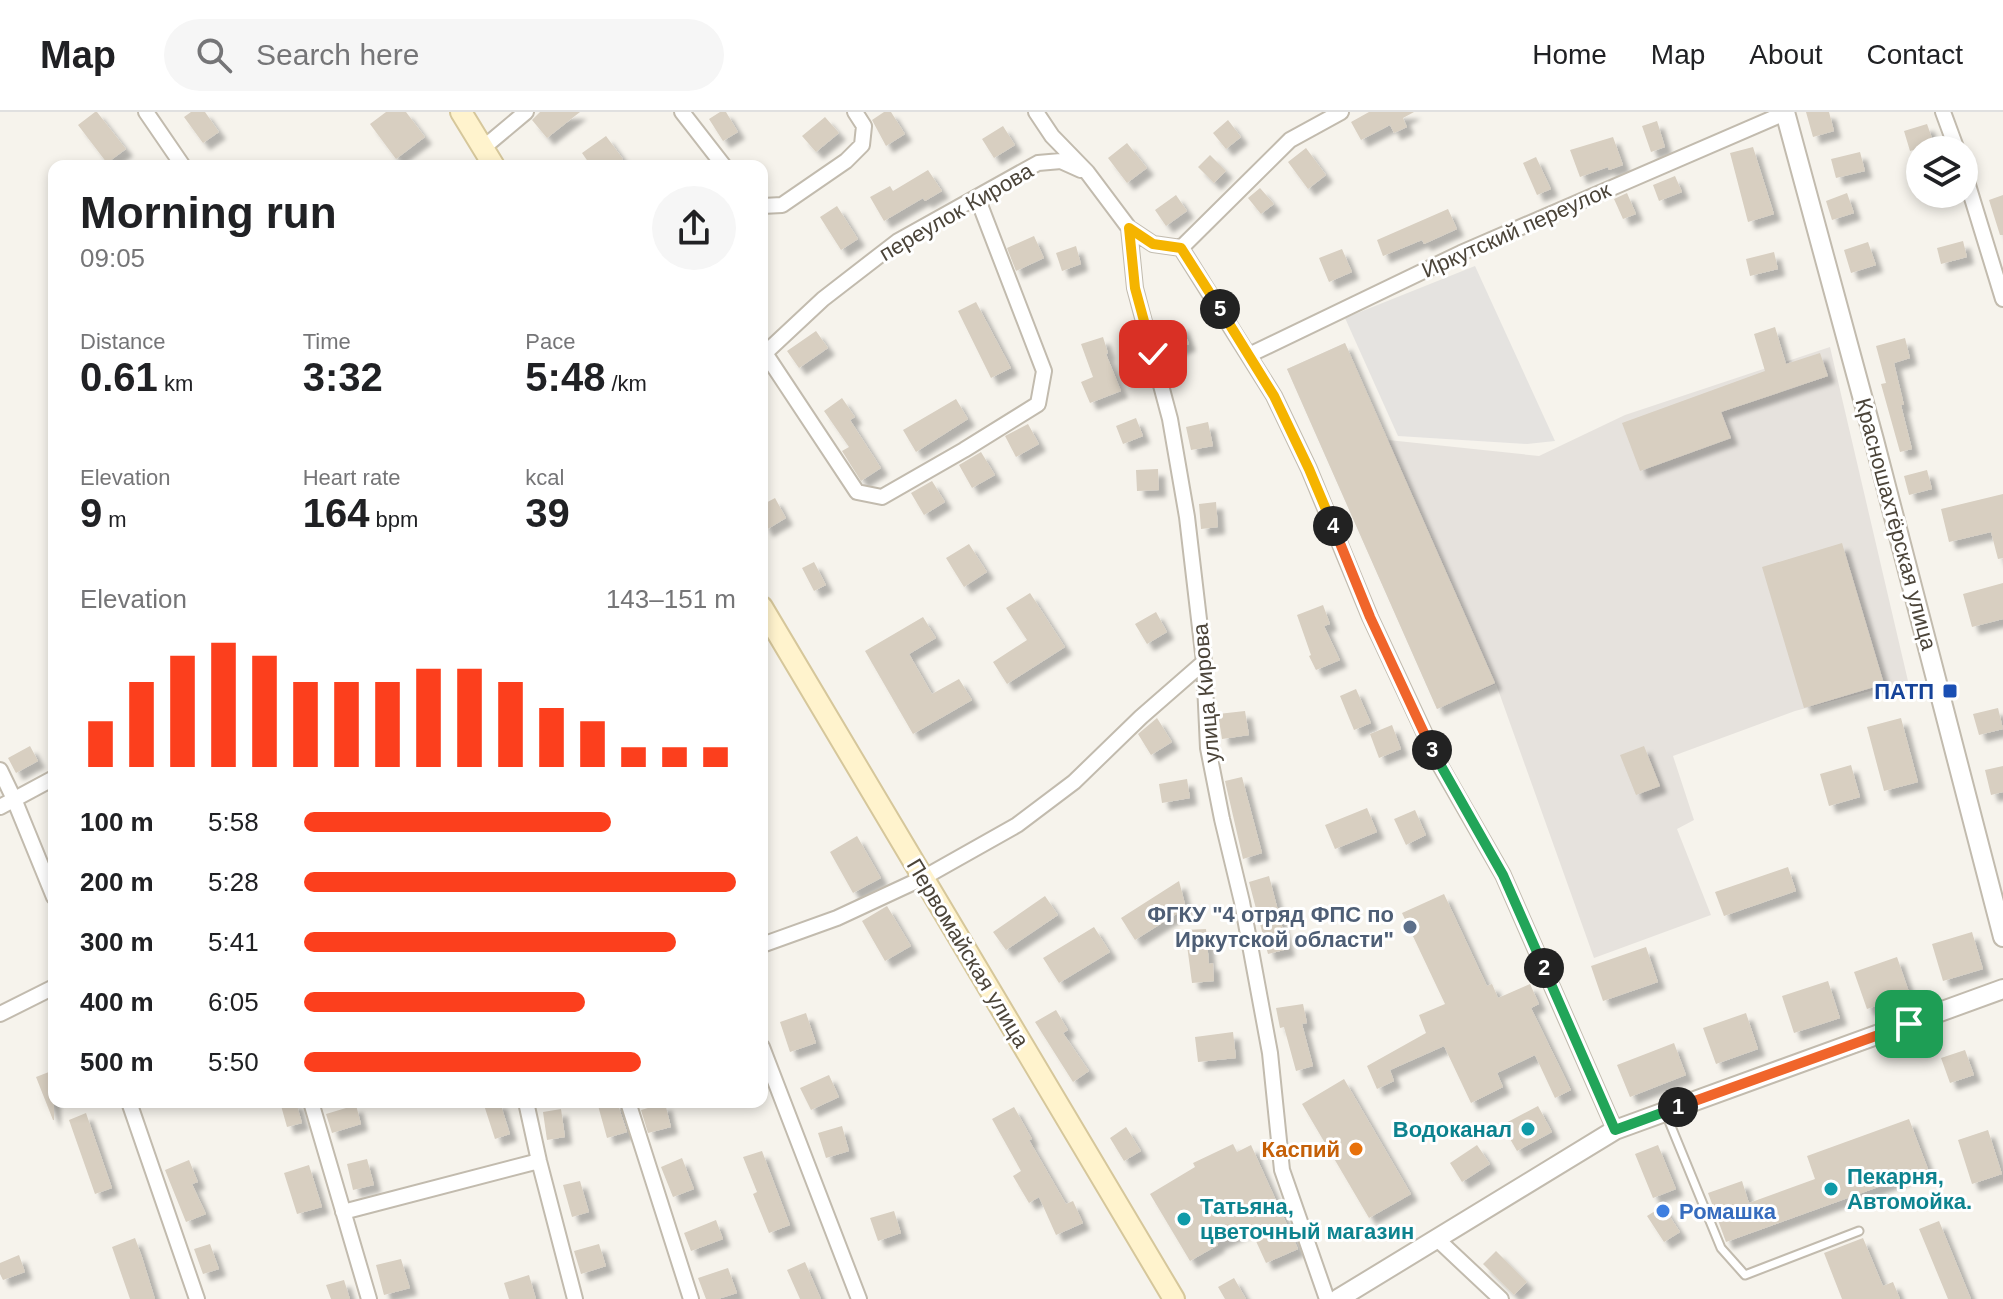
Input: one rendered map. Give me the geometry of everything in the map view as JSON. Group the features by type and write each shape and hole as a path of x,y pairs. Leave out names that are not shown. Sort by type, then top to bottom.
{"main road":[{"path":"461,112 490,160"},
{"name":"Первомайская улица","path":"768,617 1174,1299"}],"street":[{"path":"146,112 179,160"},
{"path":"483,148 526,112"},
{"path":"682,112 719,160"},
{"path":"768,206 782,205 846,161 862,145 864,126 855,112"},
{"path":"1036,112 1052,136 1087,172 1129,228 1153,244 1181,248 1274,396 1309,469 1370,617 1437,760 1503,875 1615,1130"},
{"path":"1181,248 1290,140 1341,112"},
{"name":"Иркутский переулок","path":"1249,355 1461,253 1785,112"},
{"name":"Красношахтёрская улица","path":"1785,112 2003,937"},
{"path":"1943,112 1952,136"},
{"name":"переулок Кирова","path":"768,350 823,299 898,241 1038,163 1061,161 1087,172"},
{"path":"768,360 857,492 882,497 1038,404 1044,371 977,197"},
{"path":"1975,208 2003,299"},
{"name":"улица Кирова","path":"1129,228 1135,288 1170,419 1185,503 1204,662 1208,748 1242,902 1270,1053 1282,1170 1327,1299"},
{"path":"768,943 837,918 923,878 1017,825 1074,782 1204,662"},
{"path":"0,770 48,882"},
{"path":"0,807 48,781"},
{"path":"1338,1299 1615,1130 2003,989"},
{"path":"0,1014 48,990"},
{"path":"768,1063 859,1299"},
{"path":"131,1108 197,1299"},
{"path":"313,1108 369,1299"},
{"path":"527,1108 575,1299"},
{"path":"630,1108 691,1299"},
{"path":"343,1212 539,1161"},
{"path":"1436,1238 1501,1299"}],"lane":[{"path":"1665,1112 1721,1248 1745,1275 1859,1231"}],"shaded area":[{"path":"1475,266 1555,441 1527,444 1398,436 1345,318"},
{"path":"1345,343 1388,440 1539,456 1625,415 1830,347 1908,681 1795,711 1673,756 1694,820 1677,829 1711,915 1594,958 1496,684 1437,709 1287,369"}],"building":[{"path":"97,112 126,149 111,160 105,160 78,125"},
{"path":"191,112 205,112 219,132 203,143 184,117"},
{"path":"386,112 406,112 425,137 396,159 370,124"},
{"path":"540,112 580,112 547,138 532,120"},
{"path":"726,112 738,132 723,141 709,119"},
{"path":"884,112 891,112 905,134 886,146 872,120"},
{"path":"1369,112 1414,112 1403,118 1407,127 1394,133 1390,125 1361,140 1351,122"},
{"path":"1806,112 1829,112 1834,131 1813,137"},
{"path":"825,117 839,133 816,152 802,136"},
{"path":"1228,120 1241,137 1226,149 1213,133"},
{"path":"1657,121 1665,147 1651,152 1642,126"},
{"path":"1927,124 1931,136 1906,138 1904,131"},
{"path":"1003,126 1015,145 994,158 982,139"},
{"path":"606,136 623,159 587,160 582,153"},
{"path":"1613,137 1623,165 1580,177 1570,150"},
{"path":"1127,143 1147,168 1127,183 1108,158"},
{"path":"1753,147 1774,214 1748,222 1730,153"},
{"path":"1306,148 1326,175 1308,189 1288,162"},
{"path":"1860,152 1865,171 1836,178 1831,159"},
{"path":"1210,155 1226,171 1214,183 1198,167"},
{"path":"1536,157 1551,189 1537,195 1523,163"},
{"path":"928,170 942,191 925,201 923,198 884,221 870,197 890,186 893,191"},
{"path":"1675,176 1682,192 1659,201 1653,185"},
{"path":"1260,188 1274,204 1261,214 1248,198"},
{"path":"1627,193 1636,214 1623,219 1614,199"},
{"path":"1847,193 1854,213 1832,220 1826,201"},
{"path":"1176,195 1187,211 1166,226 1155,210"},
{"path":"2003,195 2003,235 2000,235 1989,200"},
{"path":"837,206 858,239 841,250 820,217"},
{"path":"1448,209 1457,229 1424,244 1422,240 1383,256 1377,240"},
{"path":"1034,236 1044,258 1016,271 1007,248"},
{"path":"1963,241 1967,257 1941,264 1937,248"},
{"path":"1868,242 1876,265 1851,273 1844,250"},
{"path":"1076,246 1081,264 1062,271 1056,253"},
{"path":"1342,249 1352,272 1329,282 1319,258"},
{"path":"1774,252 1778,269 1750,276 1746,259"},
{"path":"976,302 1011,368 991,378 958,311"},
{"path":"1181,324 1189,344 1169,352 1161,332"},
{"path":"1775,327 1786,364 1820,353 1828,376 1721,412 1731,438 1640,471 1622,423 1765,371 1754,334"},
{"path":"816,331 828,348 799,368 787,351"},
{"path":"1103,337 1106,354 1121,391 1090,403 1081,382 1093,377 1081,344"},
{"path":"1905,338 1910,358 1894,363 1912,449 1900,452 1881,384 1886,383 1876,346"},
{"path":"1345,343 1495,683 1437,709 1287,369"},
{"path":"842,398 855,417 850,420 881,468 861,481 842,451 849,447 824,411"},
{"path":"956,399 968,419 916,452 903,430"},
{"path":"1136,418 1143,436 1123,444 1116,426"},
{"path":"1208,422 1213,446 1191,450 1186,427"},
{"path":"1028,424 1039,444 1016,457 1005,436"},
{"path":"981,452 995,475 972,488 959,465"},
{"path":"1158,469 1159,490 1137,491 1136,470"},
{"path":"1927,470 1932,489 1909,495 1904,476"},
{"path":"932,481 945,502 924,515 911,493"},
{"path":"2003,494 2003,558 1998,559 1991,532 1949,542 1941,509"},
{"path":"775,498 786,518 768,529 768,502"},
{"path":"1216,502 1218,527 1201,529 1199,504"},
{"path":"1842,543 1884,684 1804,708 1762,567"},
{"path":"969,544 987,572 964,587 946,558"},
{"path":"814,562 826,585 814,591 802,568"},
{"path":"2003,583 2003,619 1972,627 1963,594"},
{"path":"1030,593 1065,647 1007,684 993,662 1027,640 1006,608"},
{"path":"1323,605 1330,624 1324,626 1340,660 1316,670 1297,615"},
{"path":"1156,612 1167,632 1147,644 1135,624"},
{"path":"923,617 936,638 909,654 932,694 959,679 972,700 913,734 865,651"},
{"path":"1356,689 1371,723 1354,730 1340,696"},
{"path":"1998,708 2003,729 1979,735 1973,714"},
{"path":"1245,711 1249,735 1222,739 1218,714"},
{"path":"1157,718 1172,742 1151,755 1138,734"},
{"path":"1901,718 1918,782 1884,791 1867,727"},
{"path":"1392,725 1401,749 1379,758 1370,734"},
{"path":"30,746 38,761 16,773 8,758"},
{"path":"1644,746 1660,786 1636,795 1620,755"},
{"path":"1851,765 1860,797 1829,806 1820,774"},
{"path":"2003,766 2003,792 1991,795 1985,770"},
{"path":"1242,777 1262,853 1243,859 1225,781"},
{"path":"1187,779 1190,798 1162,803 1159,784"},
{"path":"1367,808 1377,832 1335,849 1325,825"},
{"path":"1415,810 1426,835 1406,845 1394,819"},
{"path":"857,836 881,878 853,893 830,852"},
{"path":"1788,867 1796,891 1724,916 1715,892"},
{"path":"1269,876 1288,949 1268,954 1249,882"},
{"path":"1179,881 1186,908 1135,940 1121,918"},
{"path":"1444,894 1487,986 1492,984 1498,998 1530,984 1539,1004 1531,1008 1571,1090 1555,1098 1535,1055 1497,1073 1503,1087 1471,1103 1444,1046 1390,1070 1394,1081 1377,1089 1367,1066 1426,1033 1419,1015 1445,1004 1402,913"},
{"path":"1045,896 1058,915 1006,950 993,932"},
{"path":"887,906 911,946 885,961 862,921"},
{"path":"1094,927 1110,952 1059,983 1043,958"},
{"path":"1206,929 1214,981 1192,983 1185,930"},
{"path":"1972,932 1983,969 1943,981 1932,944"},
{"path":"1646,947 1658,982 1603,1001 1591,966"},
{"path":"1897,957 1910,995 1867,1009 1854,972"},
{"path":"1828,981 1840,1018 1794,1033 1782,996"},
{"path":"1303,1004 1307,1023 1302,1024 1313,1066 1296,1071 1276,1008"},
{"path":"1056,1010 1068,1030 1063,1033 1089,1071 1073,1082 1035,1022"},
{"path":"806,1013 816,1043 790,1052 780,1022"},
{"path":"1746,1013 1758,1049 1716,1064 1703,1028"},
{"path":"1233,1032 1236,1058 1198,1062 1195,1037"},
{"path":"1674,1043 1686,1075 1630,1097 1617,1065"},
{"path":"1965,1050 1974,1075 1950,1083 1941,1058"},
{"path":"48,1072 48,1107 36,1077"},
{"path":"829,1075 839,1097 811,1110 800,1088"},
{"name":"Каспий","path":"1344,1079 1411,1194 1369,1218 1302,1104"},
{"name":"Водоканал","path":"1538,1106 1552,1132 1517,1151 1502,1125"},
{"path":"1014,1107 1066,1204 1073,1201 1083,1223 1056,1235 1039,1197 1029,1203 1013,1176 1021,1171 992,1119"},
{"path":"48,1108 54,1108 53,1120"},
{"path":"282,1108 298,1108 302,1123 287,1127"},
{"path":"357,1108 361,1124 332,1133 326,1114"},
{"path":"485,1108 502,1108 510,1134 495,1139"},
{"path":"599,1108 619,1108 627,1132 607,1138"},
{"path":"666,1108 671,1127 648,1133 641,1110"},
{"path":"561,1109 565,1137 547,1140 543,1112"},
{"path":"86,1113 112,1188 95,1194 69,1120"},
{"name":"Пекарня, Автомойка.","path":"1909,1119 1928,1169 1726,1242 1708,1193 1742,1181 1749,1203 1815,1179 1807,1156"},
{"path":"842,1126 849,1151 826,1158 818,1133"},
{"path":"1126,1127 1141,1151 1124,1161 1110,1138"},
{"path":"1988,1130 2002,1174 1972,1184 1958,1140"},
{"path":"1233,1144 1237,1152 1251,1145 1298,1249 1266,1263 1250,1228 1217,1243 1190,1261 1150,1194 1195,1167 1193,1163"},
{"path":"1477,1145 1490,1164 1462,1182 1450,1163"},
{"path":"1658,1145 1676,1189 1653,1198 1635,1154"},
{"path":"762,1151 790,1225 769,1233 753,1194 757,1192 743,1157"},
{"path":"682,1158 694,1189 673,1197 661,1167"},
{"path":"367,1159 374,1185 353,1190 347,1164"},
{"path":"189,1160 198,1182 192,1184 206,1214 186,1222 165,1170"},
{"path":"309,1165 322,1207 297,1214 284,1173"},
{"path":"580,1181 589,1212 572,1217 563,1185"},
{"path":"1663,1206 1680,1232 1664,1242 1647,1216"},
{"path":"894,1211 901,1233 878,1241 870,1218"},
{"path":"716,1220 723,1239 691,1251 684,1233"},
{"path":"1939,1221 1971,1299 1948,1299 1919,1229"},
{"path":"135,1238 155,1299 130,1299 112,1247"},
{"path":"1863,1238 1883,1286 1893,1282 1900,1299 1842,1299 1824,1253"},
{"path":"210,1244 219,1269 203,1274 194,1249"},
{"path":"599,1244 606,1266 581,1274 574,1251"},
{"path":"1496,1251 1527,1282 1514,1295 1483,1264"},
{"path":"19,1255 25,1272 3,1280 0,1263"},
{"path":"401,1259 410,1288 384,1295 376,1265"},
{"path":"805,1262 821,1299 800,1299 787,1270"},
{"path":"728,1268 737,1293 706,1299 698,1278"},
{"path":"529,1275 536,1299 509,1299 504,1283"},
{"path":"1234,1278 1246,1299 1225,1299 1218,1287"},
{"path":"344,1280 350,1299 331,1299 326,1285"}],"place":[{"name":"ПАТП","path":"1950,691"},
{"name":"ФГКУ \"4 отряд ФПС по Иркутской области\"","path":"1410,927"},
{"name":"Водоканал","path":"1528,1129"},
{"name":"Каспий","path":"1356,1149"},
{"name":"Пекарня, Автомойка.","path":"1831,1189"},
{"name":"Ромашка","path":"1663,1211"},
{"name":"Татьяна, цветочный магазин","path":"1184,1219"}],"route":[{"path":"1153,354 1135,288 1129,228 1153,244 1181,248 1274,396 1309,469 1370,617 1437,760 1503,875 1615,1130 1909,1024"}]}
